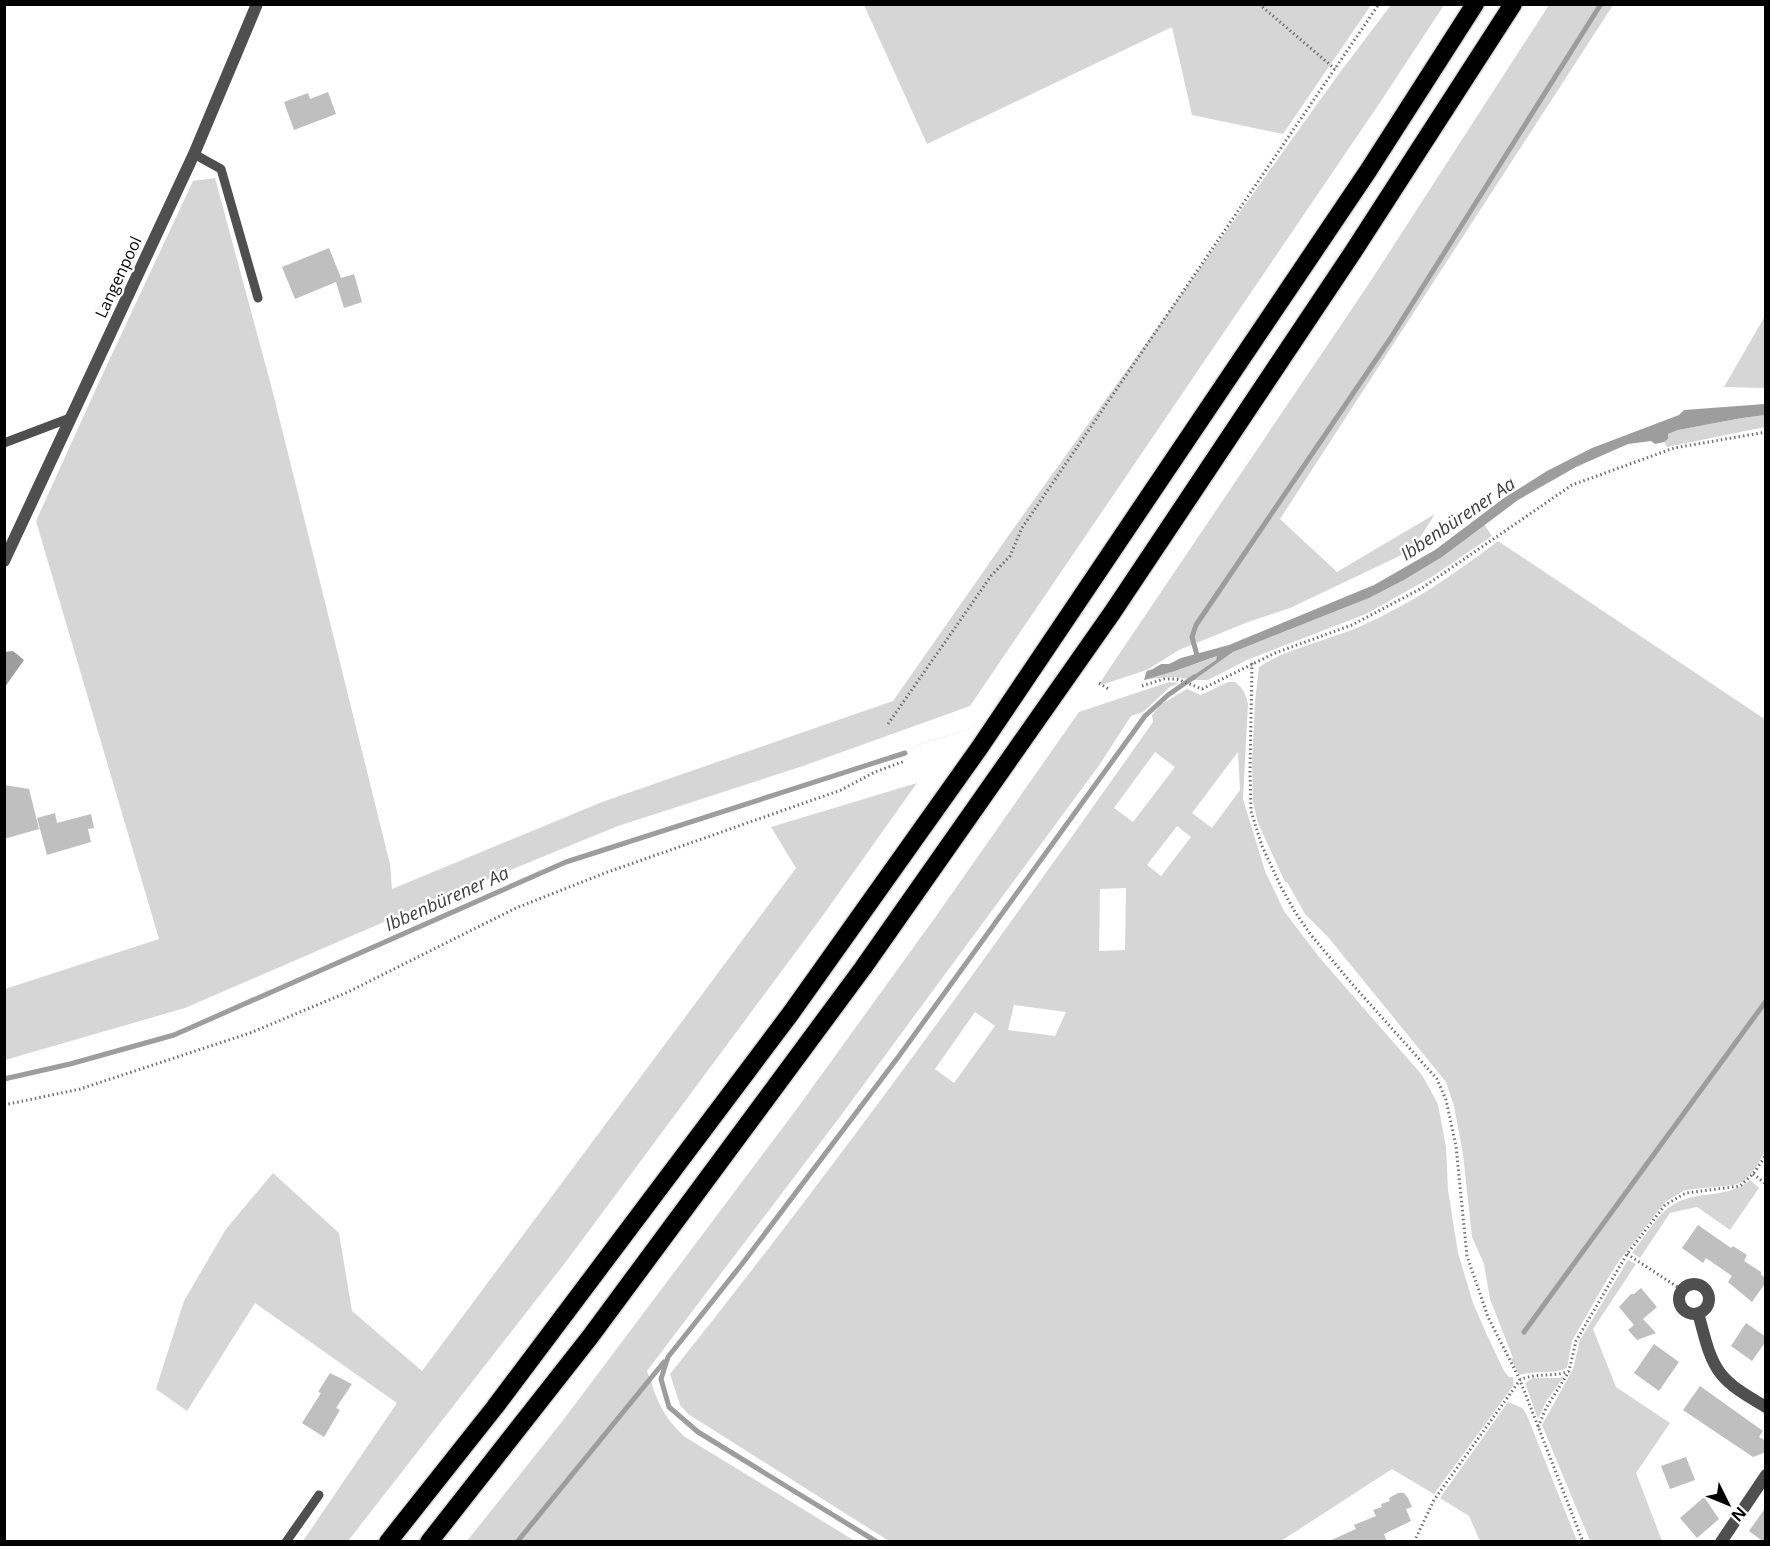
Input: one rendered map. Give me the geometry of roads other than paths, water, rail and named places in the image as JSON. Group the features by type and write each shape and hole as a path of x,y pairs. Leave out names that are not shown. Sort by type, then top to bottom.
{"highway":[{"path":"388,1542 495,1407 791,1012 980,747 1368,171 1475,4"},
{"path":"429,1542 590,1337 863,968 1112,613 1353,252 1513,4"}],"street":[{"name":"Langenpool","path":"4,561 194,154 257,4"},
{"path":"1692,1284 1697,1284 1708,1293 1708,1303 1698,1313 1688,1312 1681,1306 1679,1297 1682,1290 1692,1284"},
{"path":"1698,1313 1710,1354 1720,1374 1766,1407"},
{"path":"1721,1542 1766,1475"}],"lane":[{"path":"194,154 221,169 258,298"},
{"path":"4,443 70,418"},
{"path":"286,1542 319,1495"}],"waterway":[{"path":"1198,659 1192,637 1196,625 1390,339 1601,4"},
{"path":"877,1542 698,1432 669,1407 661,1379 668,1357 742,1264 899,1056 1145,716 1168,695 1194,677"},
{"name":"Ibbenbürener Aa","path":"4,1079 70,1064 174,1035 566,862 905,753"},
{"path":"1524,1332 1766,1001"},
{"path":"517,1542 664,1362"}]}
